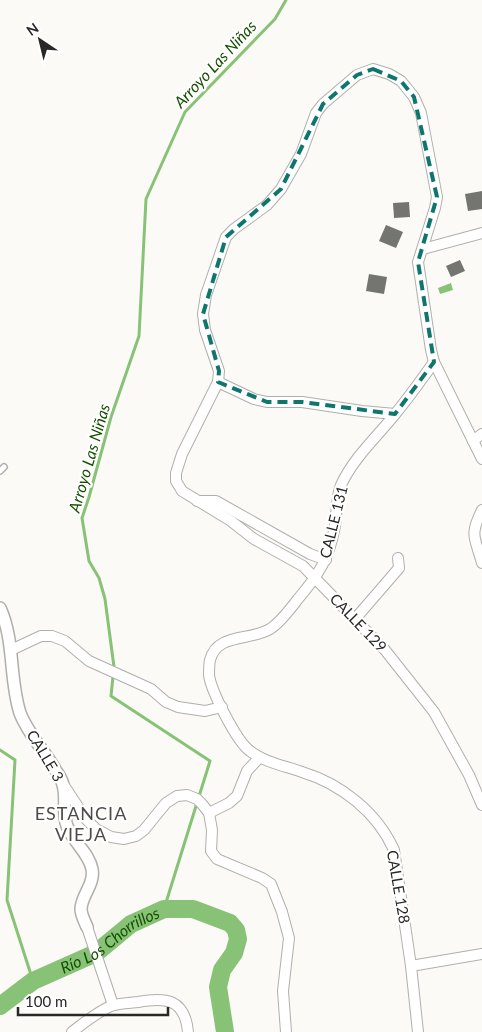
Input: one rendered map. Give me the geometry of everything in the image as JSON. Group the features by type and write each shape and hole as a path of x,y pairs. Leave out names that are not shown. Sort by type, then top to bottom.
{"street":[{"path":"396,414 302,402 254,400 218,382 219,371 205,330 203,314 206,295 226,237 267,204 282,189 301,154 316,113 323,104 364,71 373,69 389,74 401,81 414,97 421,113 437,197 436,208 418,262 431,350 434,362 482,459"},
{"path":"423,249 482,233"},
{"name":"CALLE 131","path":"259,758 239,740 209,676 210,662 214,650 225,642 270,629 279,622 315,578 326,560 334,528 340,487 352,463 396,414 434,362"},
{"name":"CALLE 129","path":"218,382 182,454 176,473 176,481 182,491 231,521 254,538 303,566 385,650 434,712 469,775 482,805"},
{"path":"473,441 482,434"},
{"path":"196,501 216,501 310,554 326,560"},
{"path":"482,510 473,533 482,563"},
{"path":"355,619 399,568 398,558"},
{"name":"CALLE 3","path":"0,608 11,650 20,712 29,731 48,756 63,784 65,816 68,828 93,871 91,882 81,903 80,912 87,927"},
{"path":"11,650 41,636 52,636 65,641 89,661 150,689 166,702 178,707 205,711 222,707"},
{"path":"209,813 229,803 237,796 247,771 259,758"},
{"name":"CALLE 128","path":"259,758 318,777 342,791 357,802 388,836 394,850 411,966 418,1032"},
{"path":"63,784 86,819 96,829 111,837 124,839 136,836 144,830 166,803 177,796 187,795 197,799 209,813 212,830 211,852 217,859 262,878 270,884 282,912 289,938 282,991 286,1032"},
{"path":"87,927 113,1005"},
{"path":"411,966 482,954"},
{"path":"72,1032 92,1016 113,1005 155,999 174,1002 182,1011 187,1021 188,1032"}],"highlighted area":[{"path":"373,69 401,81 414,97 437,197 418,262 434,362 395,414 302,402 267,402 218,382 219,371 203,314 226,237 281,189 323,104 357,75"}],"shaded area":[{"path":"451,283 453,290 440,294 438,288"}],"building":[{"path":"482,191 482,209 468,211 465,194"},
{"path":"409,202 410,217 394,218 393,203"},
{"path":"386,225 403,232 396,248 379,241"},
{"path":"460,260 465,271 451,277 446,266"},
{"path":"369,274 387,277 384,294 366,291"}],"waterway":[{"name":"Arroyo Las Niñas","path":"164,909 210,761 111,696 114,667 105,599 99,578 89,561 82,518 111,417 139,336 146,199 185,112 275,19 286,0"},
{"path":"0,750 15,760 7,900 33,981"},
{"name":"Arroyo Las Niñas","path":"0,1006 33,981 96,953 131,924 164,909 193,909 230,923 236,930 238,939 234,953 222,970 218,987 225,1032"}],"district":[{"name":"ESTANCIA VIEJA","path":"81,824"}],"water label":[{"name":"Río Los Chorrillos","path":"109,940"}]}
